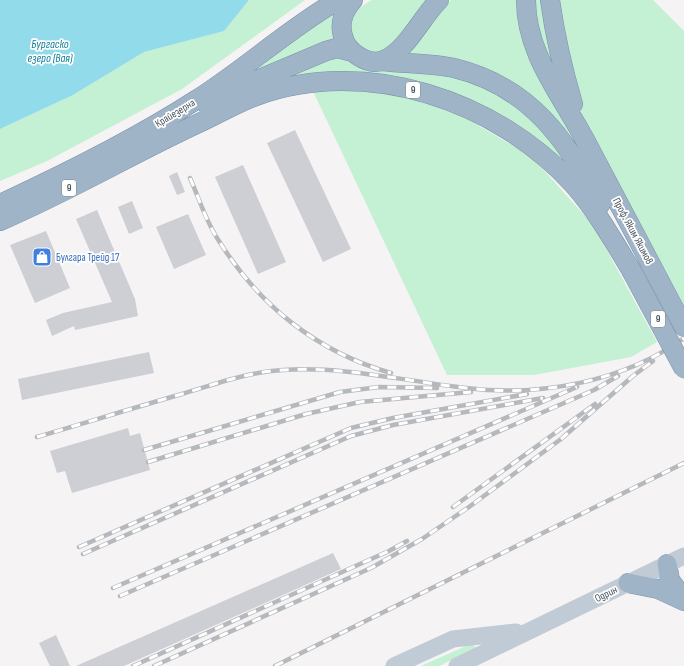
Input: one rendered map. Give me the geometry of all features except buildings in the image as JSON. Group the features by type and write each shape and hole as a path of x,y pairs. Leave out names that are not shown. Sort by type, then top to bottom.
{"highway":[{"name":"Крайезерна","path":"0,204 119,146 167,118 215,87 338,0"},
{"path":"353,0 343,15 342,30 346,43 353,52"},
{"path":"382,61 399,50 423,18 439,0"},
{"name":"9","path":"526,0 531,41 545,71 582,135"},
{"path":"550,0 562,67 582,135"},
{"path":"137,152 243,86 332,48 353,52 369,61 430,64 454,68 478,76 500,86 521,99 540,115 557,133 572,153 589,183 631,270"},
{"name":"9","path":"0,221 51,197 137,152 255,96 284,87 338,81 370,82 400,87 458,104 486,116 534,148 573,184 599,217 631,270"},
{"name":"Проф. Яким Якимов","path":"582,135 684,327"},
{"name":"Проф. Яким Якимов","path":"631,270 684,369"},
{"path":"676,560 684,583"},
{"path":"676,560 670,580 684,600"},
{"path":"628,583 658,589 684,600"}],"main road":[{"name":"Одрин","path":"458,666 676,560"},
{"name":"Одрин","path":"394,666 453,639 529,631"}],"green space":[{"path":"249,0 305,0 182,89 47,161 0,181 0,129 73,95 144,52 223,31"},
{"path":"372,0 429,0 383,54 361,50 352,38 349,31 352,16 359,8"},
{"path":"451,0 520,0 559,111 591,174 513,86 405,59 438,13"},
{"path":"532,0 547,0 558,74 543,58"},
{"path":"558,0 653,0 684,31 684,305 602,154 579,108"},
{"path":"342,7 339,43 221,93"},
{"path":"335,53 450,71 526,107 576,174 439,92 252,87"},
{"path":"312,89 381,91 454,111 532,157 593,225 657,342 631,357 534,375 447,375"},
{"path":"473,643 476,648 439,666 421,666"}],"water":[{"name":"Бургаско езеро (Вая)","path":"0,0 249,0 224,31 144,52 73,95 0,129"}],"railway":[{"path":"190,178 214,234 252,286 271,305 292,323 339,353 364,364 391,373"},
{"path":"37,437 232,379 270,371 306,369 329,370 466,388 494,390 551,388 608,376 635,366 684,338"},
{"path":"154,666 371,568 422,539 469,507 561,439 633,376 653,361"},
{"path":"120,596 594,390 618,376"},
{"path":"144,450 340,392 379,387 437,388"},
{"path":"113,588 577,387"},
{"path":"148,462 306,414 360,402 471,392"},
{"path":"79,547 351,428 393,418 527,394"},
{"path":"83,554 351,436 393,425 543,398"},
{"path":"453,507 595,404"},
{"path":"275,666 684,463"},
{"path":"133,666 389,551 407,541"}],"place":[{"name":"Булгара Трейд 17","path":"42,257"}]}
